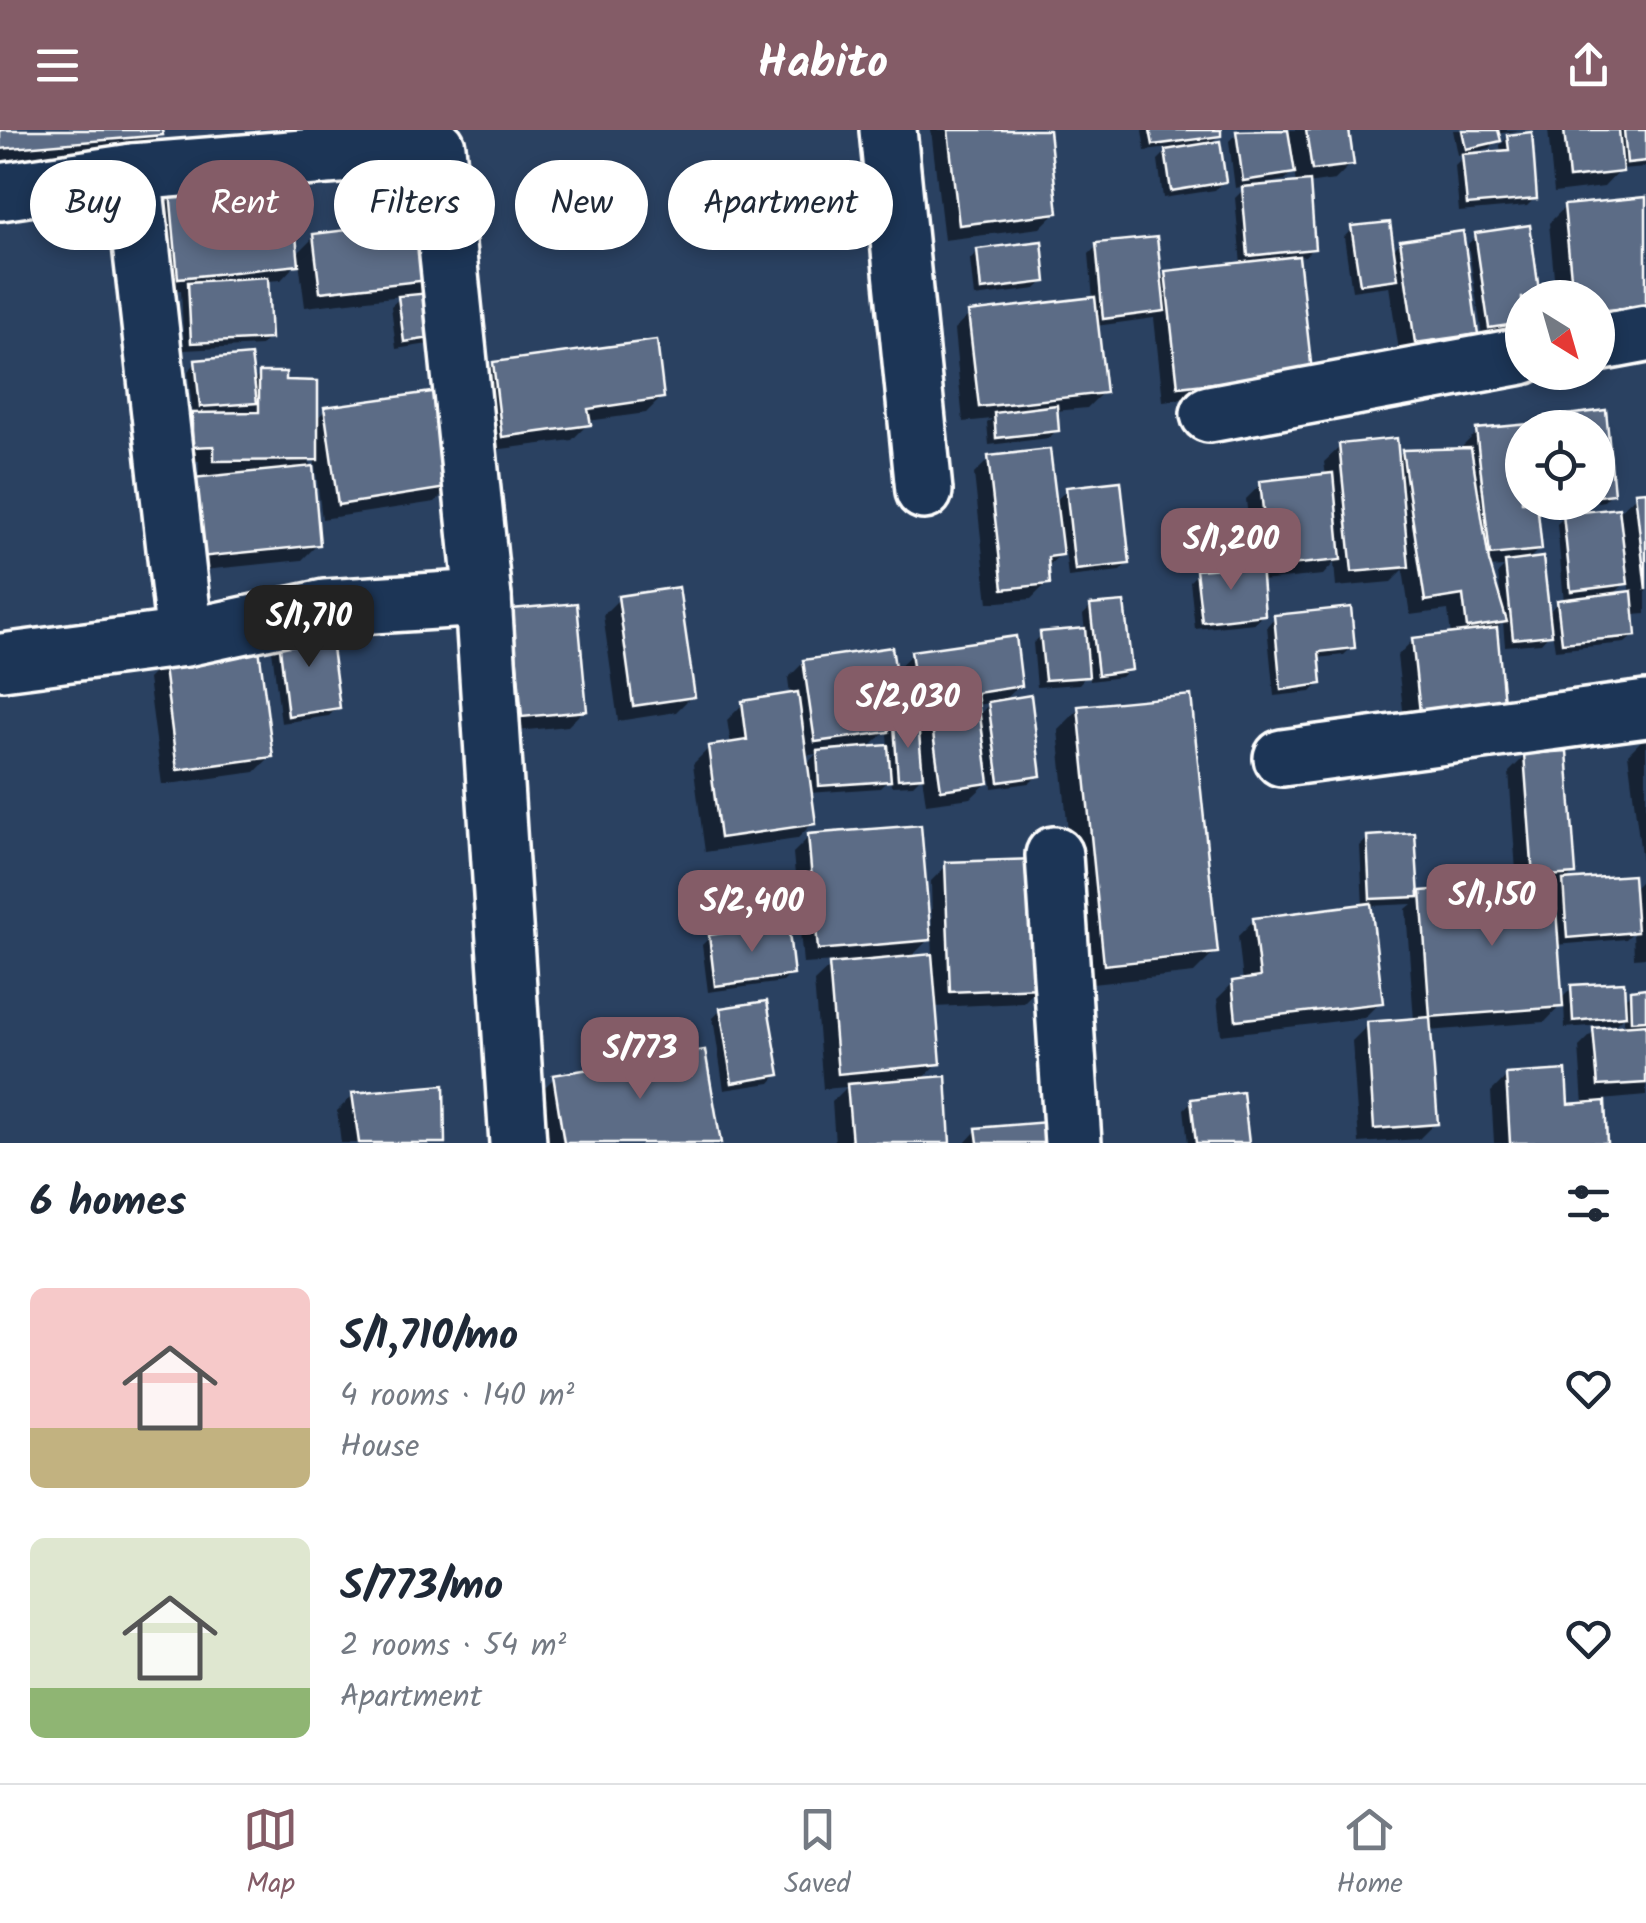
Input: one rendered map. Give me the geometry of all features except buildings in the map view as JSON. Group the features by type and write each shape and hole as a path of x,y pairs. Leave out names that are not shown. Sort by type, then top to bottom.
{"street":[{"path":"888,130 924,491"},
{"path":"156,169 436,138 483,598 518,1143"},
{"path":"0,192 30,187"},
{"path":"142,250 185,638"},
{"path":"1615,340 1646,334"},
{"path":"1209,414 1505,359"},
{"path":"2,662 185,638 325,608 483,598"},
{"path":"1282,758 1646,709"},
{"path":"1054,854 1073,1143"}]}
